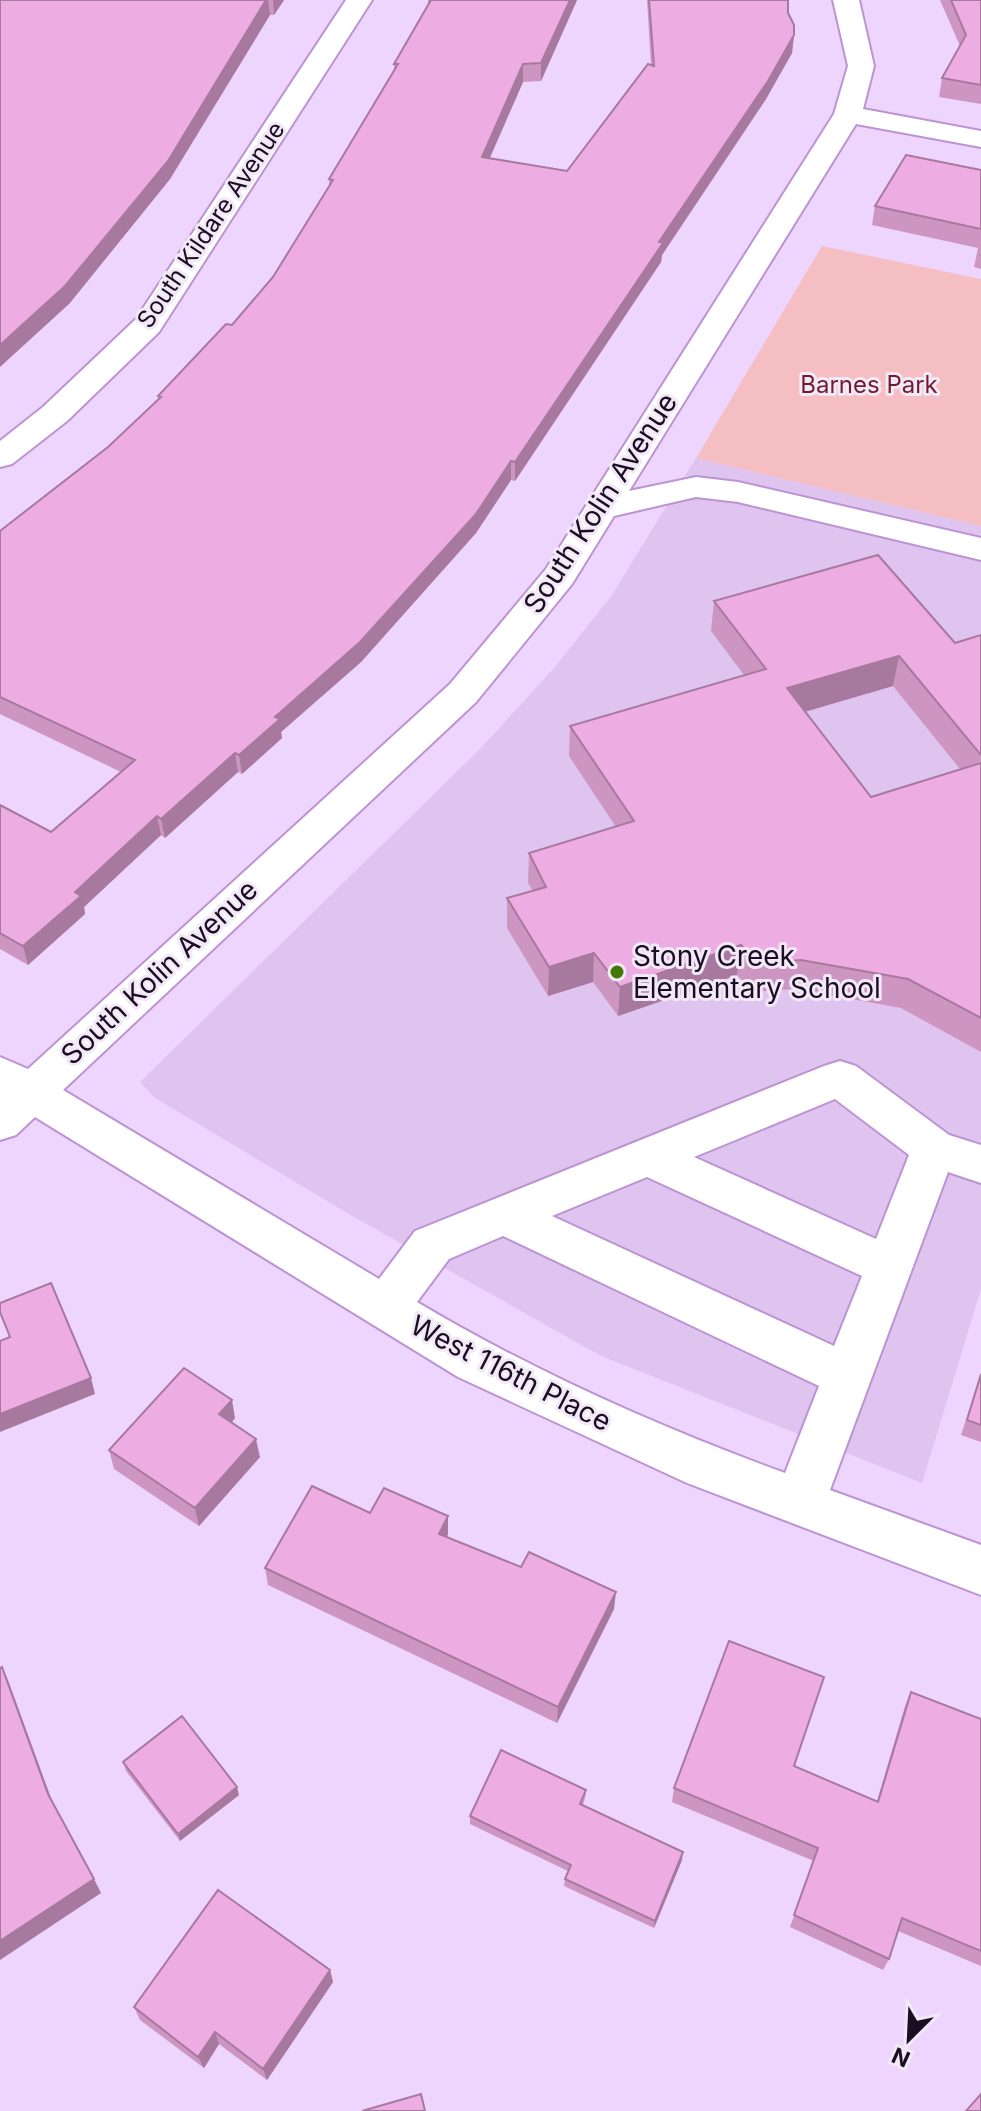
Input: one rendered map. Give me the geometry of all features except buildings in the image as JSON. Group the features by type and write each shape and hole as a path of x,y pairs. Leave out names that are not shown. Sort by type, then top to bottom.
{"street":[{"name":"South Kildare Avenue","path":"0,457 55,414 148,325 359,0"},
{"name":"South Kolin Avenue","path":"10,1096 463,693 559,576 848,114 861,66 846,0"},
{"path":"848,114 981,139"},
{"path":"601,508 696,487 738,492 981,549"},
{"path":"385,1308 432,1245 840,1078 934,1149 981,1164"},
{"name":"West 116th Place","path":"10,1096 475,1362 705,1467 981,1570"},
{"path":"799,1503 934,1149"},
{"path":"647,1156 889,1267"},
{"path":"504,1215 848,1376"}],"shaded area":[{"name":"Stony Creek Elementary School","path":"696,458 981,526 981,1289 922,1483 601,1356 347,1213 155,1098 140,1082 482,747 554,668 612,595"}],"green space":[{"name":"Barnes Park","path":"822,246 981,279 981,526 696,458"}],"place":[{"name":"Stony Creek Elementary School","path":"617,972"}]}
